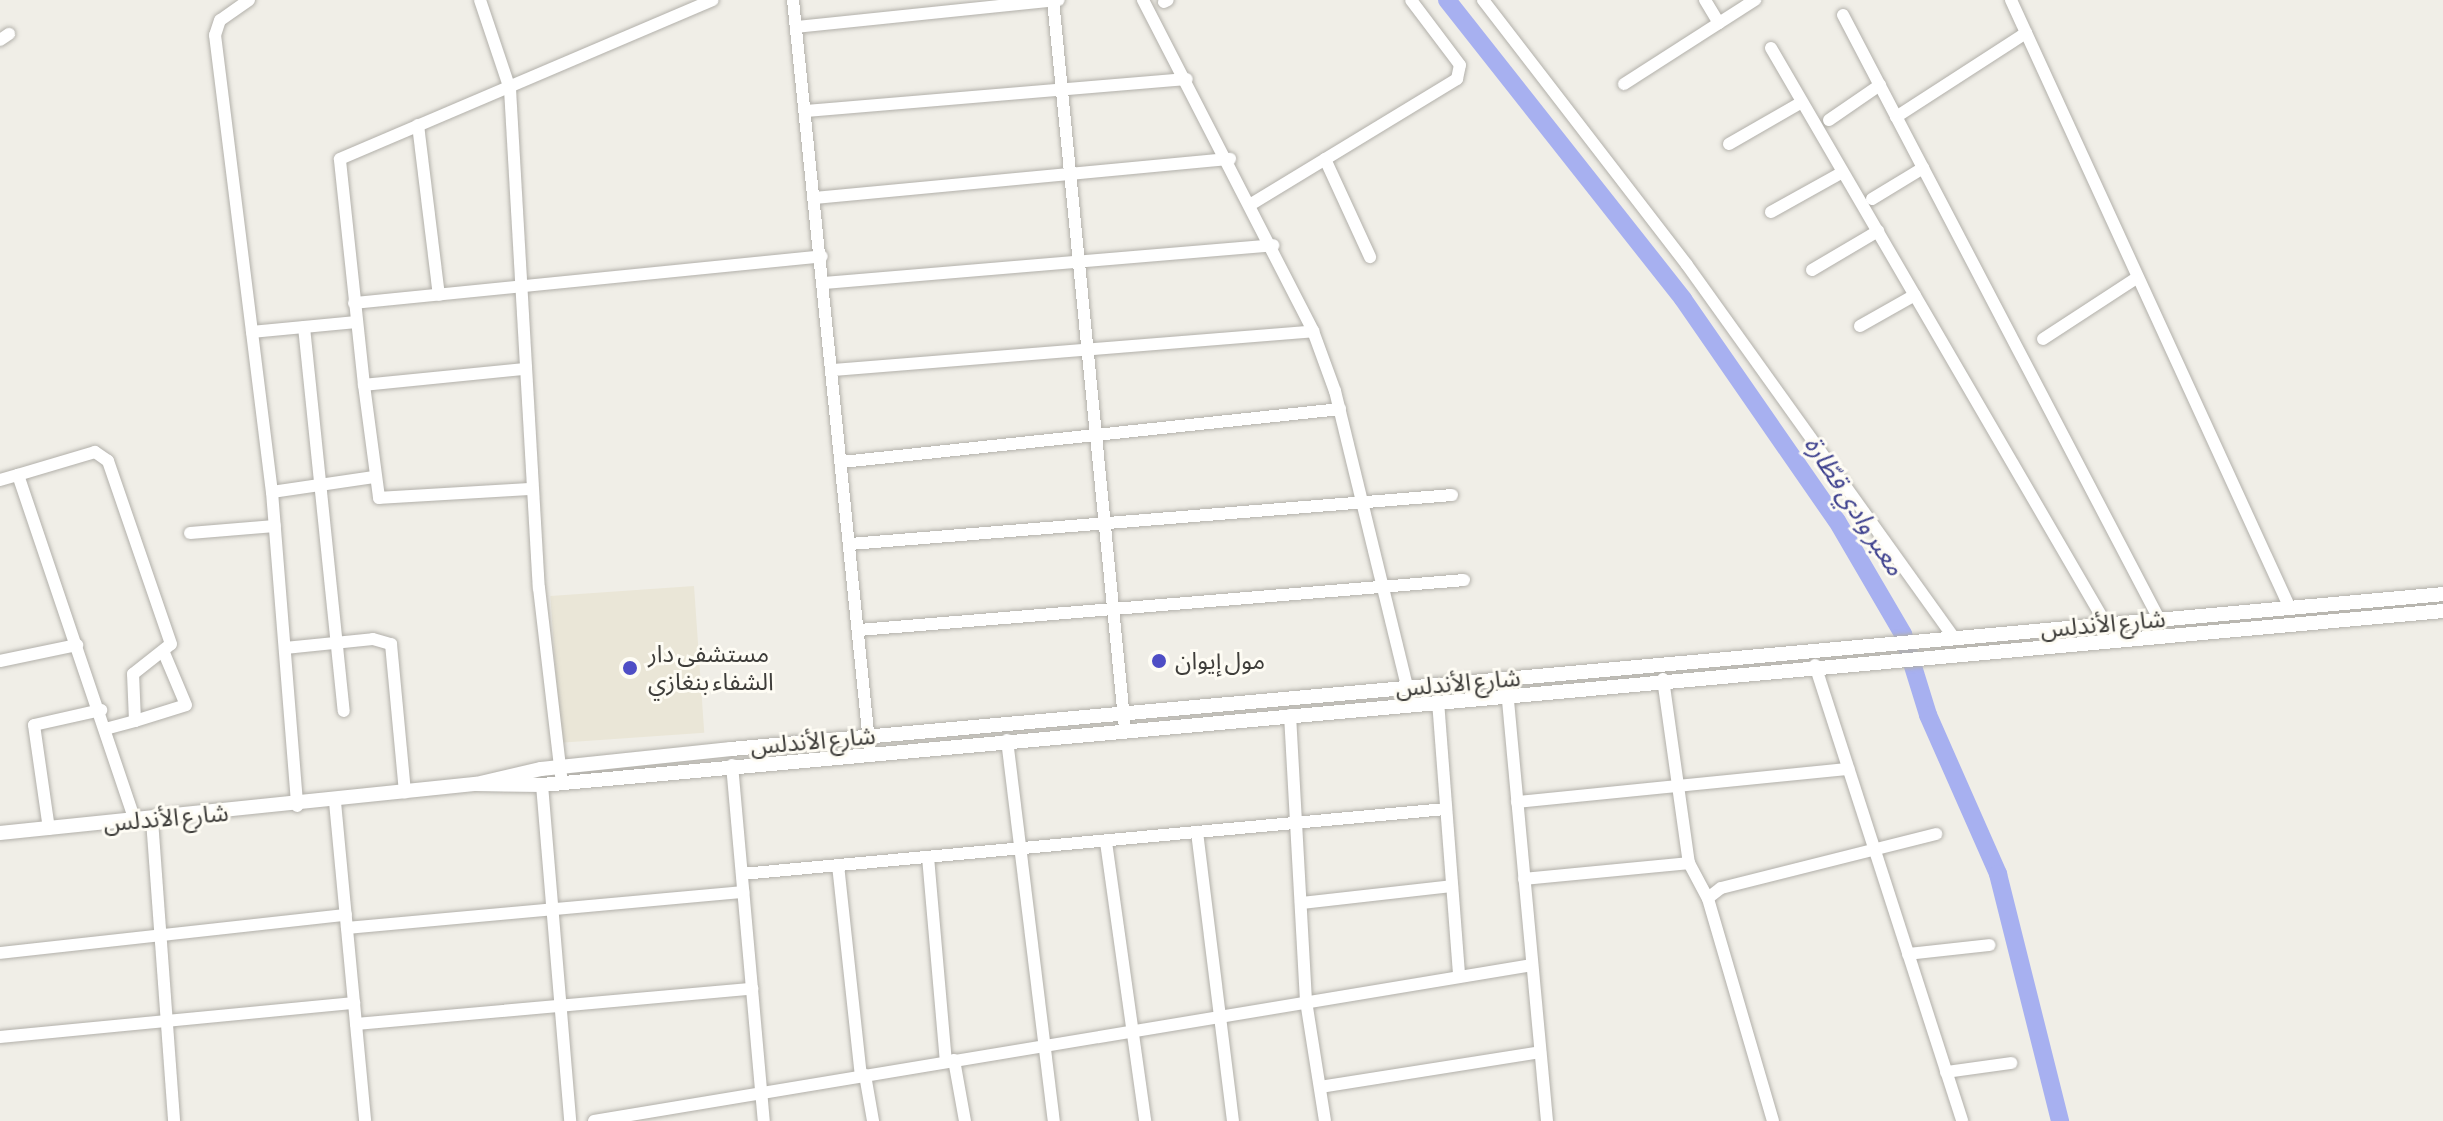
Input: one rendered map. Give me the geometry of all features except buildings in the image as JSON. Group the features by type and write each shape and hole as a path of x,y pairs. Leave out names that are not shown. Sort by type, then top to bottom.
{"main road":[{"name":"شارع الأندلس","path":"476,784 542,785 732,765 869,744 1123,713 2443,594"},
{"name":"شارع الأندلس","path":"0,833 335,802 476,784 559,767 869,744 1007,740 1815,665 2443,611"}],"street":[{"path":"249,0 220,20 215,35 272,492 297,806"},
{"path":"480,0 510,89 518,289 532,489 562,783"},
{"path":"532,489 392,503 379,498 356,322 340,159 510,89 712,0"},
{"path":"793,0 822,256 869,744"},
{"path":"796,27 1055,0 1125,729"},
{"path":"1143,0 1253,203 1313,331 1340,409 1407,687"},
{"path":"1253,203 1461,73 1411,0"},
{"path":"1483,0 1687,265 1954,638"},
{"path":"1705,0 1719,23"},
{"path":"1624,84 1755,0"},
{"path":"2011,0 2289,606"},
{"path":"1843,15 2159,619"},
{"path":"1896,117 2026,33"},
{"path":"1771,48 2106,624"},
{"path":"806,111 1062,87 1187,79"},
{"path":"1829,120 1880,85"},
{"path":"1729,144 1802,102"},
{"path":"418,125 439,295"},
{"path":"815,198 1230,159"},
{"path":"1325,159 1370,257"},
{"path":"1872,199 1923,168"},
{"path":"1771,212 1843,172"},
{"path":"1812,270 1878,231"},
{"path":"824,283 1273,245"},
{"path":"354,303 518,289 822,256"},
{"path":"2043,339 2138,277"},
{"path":"1860,326 1915,295"},
{"path":"252,332 356,322"},
{"path":"304,327 344,711"},
{"path":"833,370 1313,331"},
{"path":"364,385 524,369"},
{"path":"842,462 1340,409"},
{"path":"0,480 103,454 171,644 164,653 133,674 135,721"},
{"path":"18,475 109,728 135,821"},
{"path":"272,492 374,477"},
{"path":"850,544 1452,495"},
{"path":"190,533 275,526"},
{"path":"859,630 1114,606 1464,580"},
{"path":"285,648 337,641 391,644 405,792"},
{"path":"0,661 77,645"},
{"path":"109,728 186,705 164,653"},
{"path":"1815,665 1962,1121"},
{"path":"1506,679 1547,1121"},
{"path":"1663,679 1689,863 1708,898 1773,1121"},
{"path":"1438,701 1459,976"},
{"path":"49,829 34,725 101,710"},
{"path":"1290,715 1306,1001 1325,1121"},
{"path":"1007,740 1042,1045 1054,1121"},
{"path":"732,765 764,1121"},
{"path":"1517,802 1848,769"},
{"path":"542,785 569,1121 676,1107 1532,965"},
{"path":"335,802 365,1121"},
{"path":"742,874 1446,809"},
{"path":"152,820 174,1121"},
{"path":"1197,832 1216,1016 1233,1121"},
{"path":"1708,898 1721,888 1936,834"},
{"path":"1106,842 1129,1030 1145,1121"},
{"path":"928,857 950,1061 965,1121"},
{"path":"1524,879 1689,863"},
{"path":"838,865 863,1076 873,1121"},
{"path":"1301,903 1452,886"},
{"path":"0,953 160,935 552,909 743,892"},
{"path":"1908,954 1990,945"},
{"path":"356,1024 752,989"},
{"path":"0,1037 354,1003"},
{"path":"1320,1087 1540,1052"},
{"path":"1946,1072 2011,1063"},
{"path":"676,1107 676,1121"}],"shaded area":[{"path":"694,586 704,733 561,743 550,596"}],"waterway":[{"name":"معبر وادي قطّارة","path":"1447,0 1683,299 1837,521 1903,634 1928,715 1998,874 2060,1121"}],"place":[{"name":"مول إيوان","path":"1159,661"},
{"name":"مستشفى دار الشفاء بنغازي","path":"630,668"}]}
